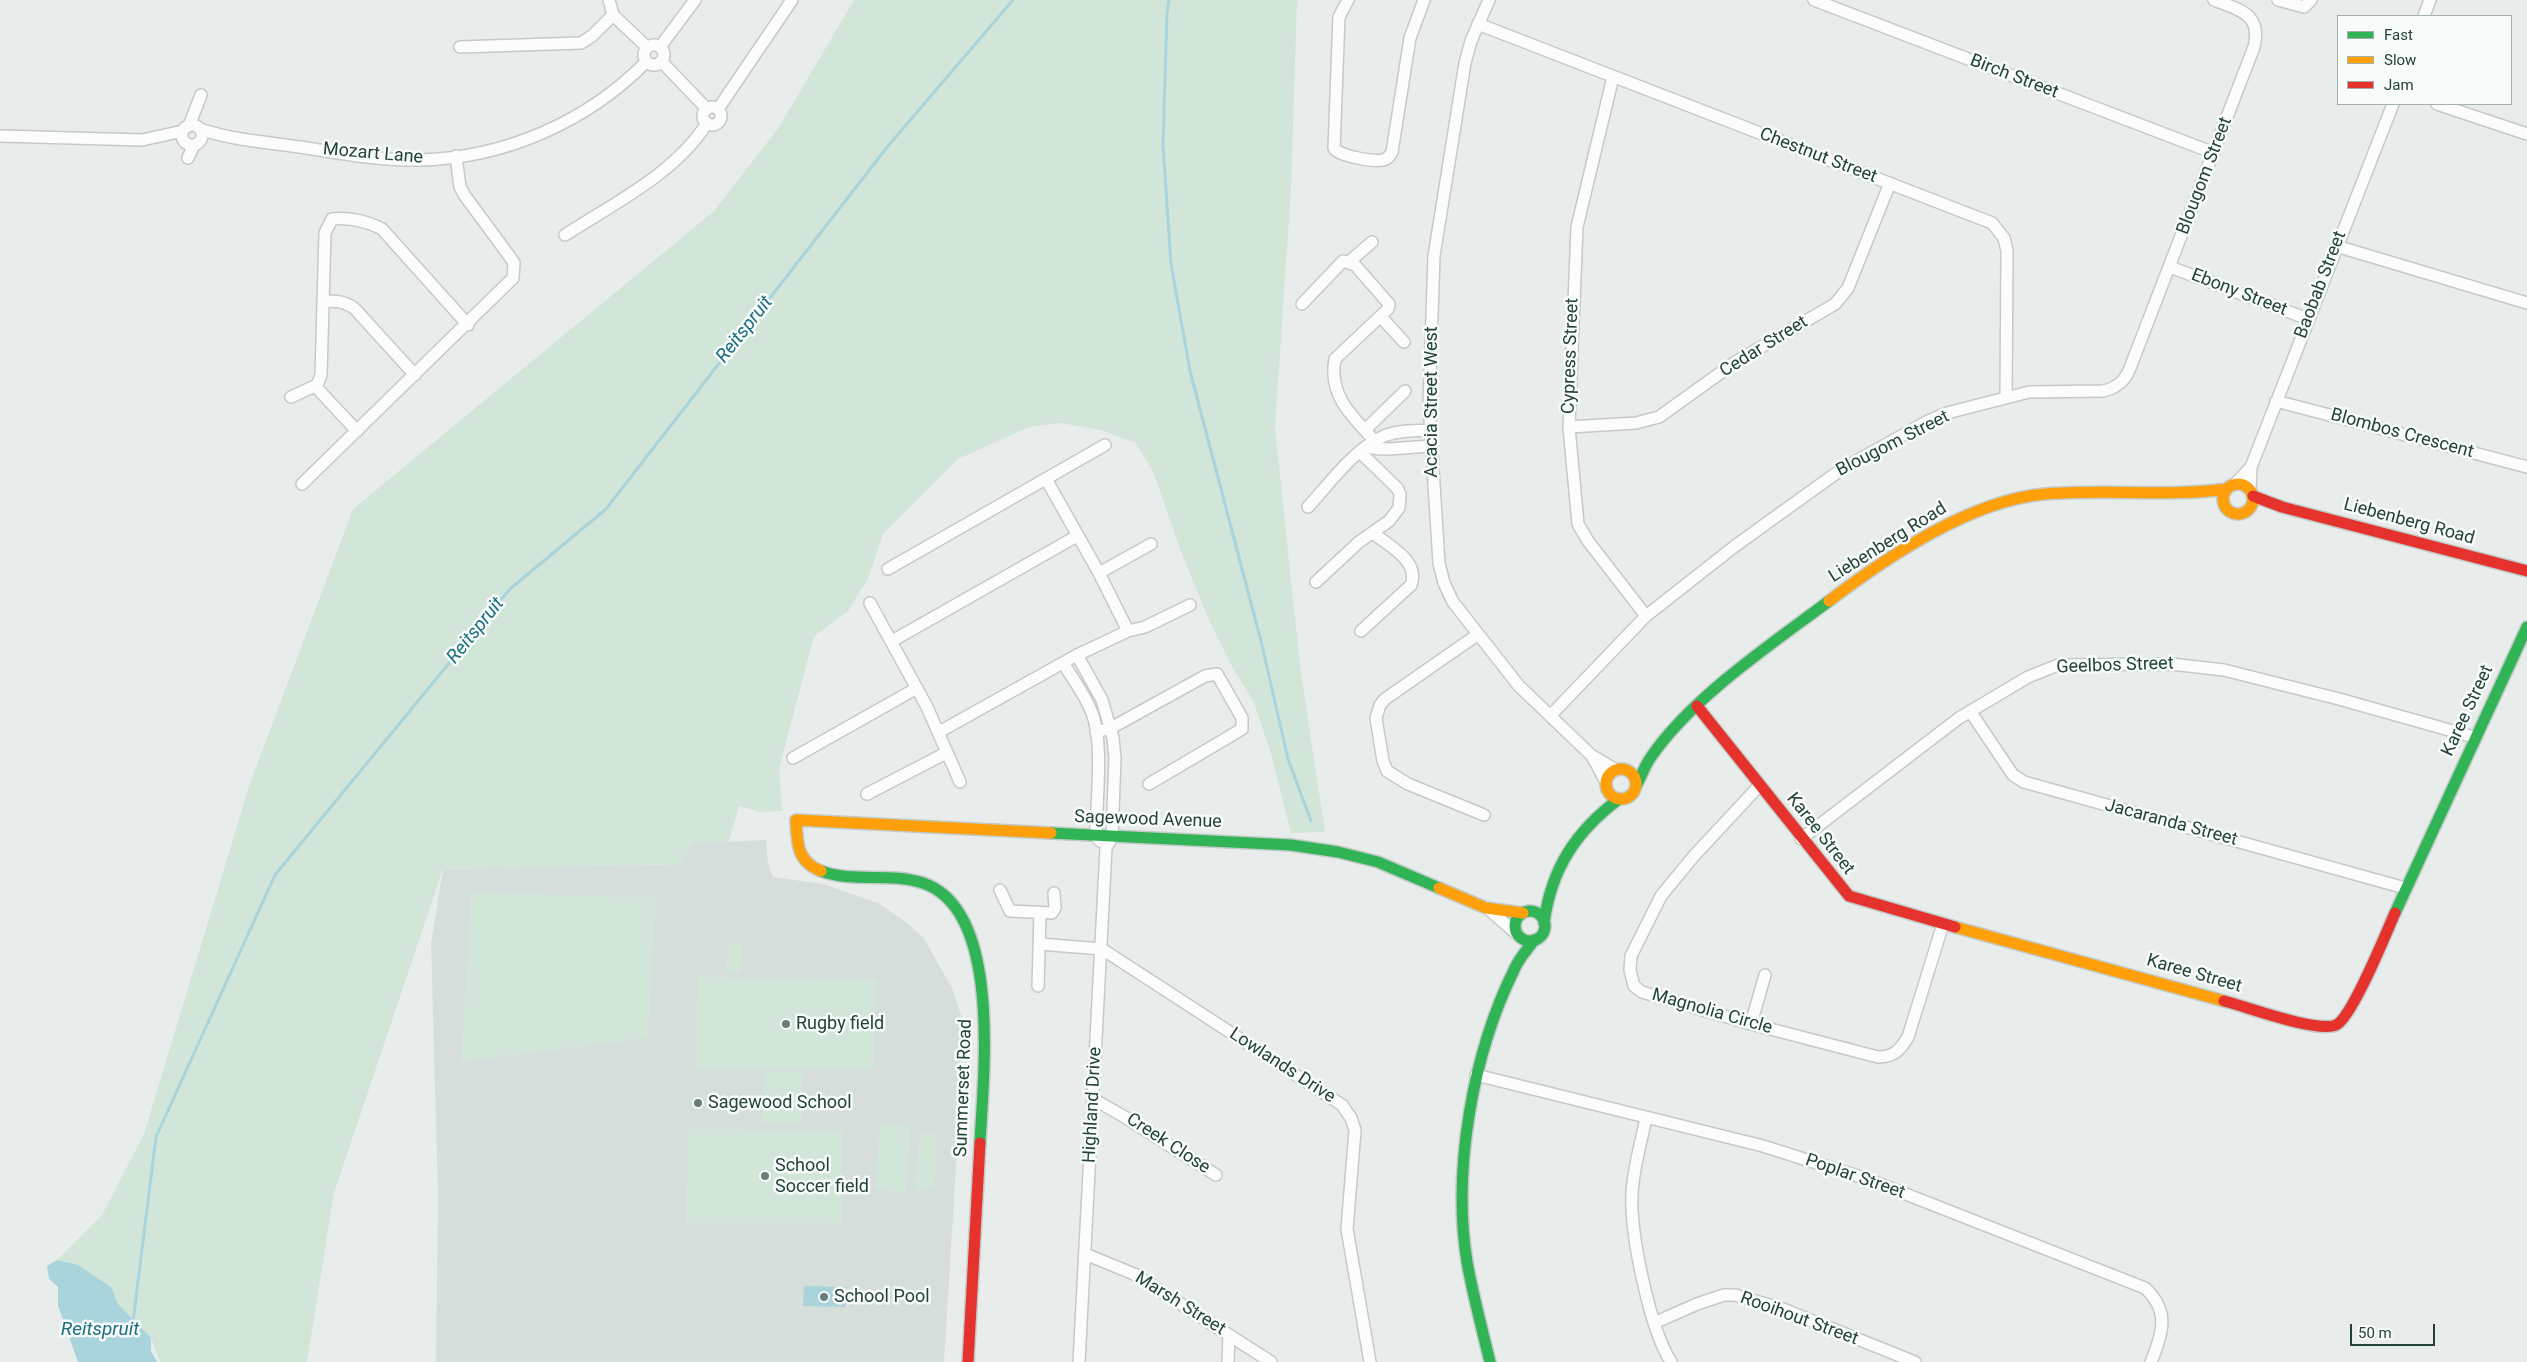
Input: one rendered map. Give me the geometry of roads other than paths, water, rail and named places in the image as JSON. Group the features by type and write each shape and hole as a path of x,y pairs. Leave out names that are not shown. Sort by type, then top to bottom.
{"street":[{"path":"609,0 613,15 647,48"},
{"path":"660,47 695,0"},
{"path":"565,235 665,169 696,141 707,123 704,116 712,110 792,0"},
{"path":"1348,0 1339,17 1334,148 1340,154 1380,160 1388,158 1392,152 1412,31 1424,0"},
{"name":"Acacia Street West","path":"1490,0 1478,24 1462,73 1434,256 1430,446 1441,572 1453,602 1519,686 1591,755 1618,770"},
{"name":"Birch Street","path":"1814,0 2214,153"},
{"name":"Blougom Street","path":"1550,716 1646,616 1735,546 1832,475 1928,421 1947,413 2006,396 2029,392 2104,391 2116,387 2129,371 2256,40 2255,28 2248,15 2214,0"},
{"path":"2278,0 2304,7 2311,0"},
{"path":"2424,15 2430,0"},
{"path":"460,47 581,43 592,36 613,15"},
{"name":"Chestnut Street","path":"1478,24 1985,219 2001,232 2006,246 2006,396"},
{"path":"652,45 660,47 664,55 661,61 656,64 646,62 644,55 647,48 652,45"},
{"path":"661,61 712,110"},
{"name":"Mozart Lane","path":"191,136 223,137 390,159 428,160 456,156 507,146 557,127 586,112 646,62"},
{"name":"Cypress Street","path":"1613,77 1577,227 1569,427 1578,524 1588,541 1646,616"},
{"path":"188,157 199,101"},
{"name":"Baobab Street","path":"2251,493 2251,467 2392,105"},
{"path":"2440,105 2527,134"},
{"path":"0,136 142,140 167,134 191,136"},
{"path":"302,484 509,285 515,271 510,257 460,187 456,156"},
{"name":"Cedar Street","path":"1569,427 1636,423 1659,417 1743,357 1835,304 1848,288 1890,184"},
{"path":"291,397 315,386 322,375 325,233 332,220 342,218 372,224 382,229 468,324"},
{"path":"1349,262 1372,242"},
{"path":"2336,246 2527,303"},
{"path":"1302,304 1343,261 1354,265 1386,299 1388,309 1335,359 1334,366 1340,399 1365,430 1370,447 1400,494 1399,508 1384,524 1359,542 1316,582"},
{"name":"Ebony Street","path":"2170,267 2308,319"},
{"path":"324,301 340,301 354,309 415,375"},
{"path":"1381,316 1404,342"},
{"path":"315,386 357,431"},
{"path":"1365,430 1405,391"},
{"name":"Blombos Crescent","path":"2276,401 2527,467"},
{"path":"1308,506 1370,447 1386,435 1430,430"},
{"path":"1413,432 1414,448"},
{"path":"888,568 1105,445"},
{"path":"1370,447 1414,448 1430,446"},
{"name":"Baobab Street","path":"2231,486 2251,467"},
{"path":"1046,479 1099,573 1128,630"},
{"path":"2244,485 2251,493 2253,503 2246,512 2231,513 2224,504 2223,497 2231,486 2244,485"},
{"name":"Liebenberg Road","path":"1637,784 1652,755 1697,706 1761,653 1869,572 1969,514 2019,498 2044,494 2198,493 2231,486"},
{"name":"Liebenberg Road","path":"2198,493 2224,504"},
{"name":"Liebenberg Road","path":"2251,493 2282,507 2527,571"},
{"name":"Liebenberg Road","path":"2246,512 2282,507"},
{"path":"1360,631 1411,585 1414,578 1409,562 1373,532"},
{"path":"892,641 1077,536"},
{"path":"1099,573 1151,544"},
{"path":"870,603 917,688 939,732 946,753 960,782"},
{"path":"939,732 1077,655 1128,630 1145,628 1190,604"},
{"name":"Karee Street","path":"1697,706 1801,839 1849,896 1943,924 2146,978 2315,1027 2332,1027 2343,1021 2355,1000 2474,737 2527,627"},
{"path":"1478,635 1385,699 1380,705 1376,718 1383,761 1392,776 1484,815"},
{"path":"1077,655 1102,700 1111,728 1115,758 1112,837"},
{"path":"1063,663 1092,714 1096,732 1096,836 1106,848"},
{"name":"Geelbos Street","path":"1801,839 1970,711 2028,677 2058,665 2171,664 2243,674 2474,737"},
{"path":"1096,732 1111,728 1204,676 1212,673 1219,676 1242,718 1242,729 1149,784"},
{"path":"793,758 917,688"},
{"name":"Jacaranda Street","path":"1970,711 2014,775 2024,782 2405,888"},
{"path":"867,794 946,753"},
{"name":"Acacia Street West","path":"1591,755 1606,784"},
{"name":"Liebenberg Road","path":"1618,770 1652,755"},
{"path":"1490,1362 1467,1261 1463,1200 1466,1148 1476,1075 1487,1037 1515,968 1534,940 1542,935 1550,887 1566,852 1597,814 1619,799 1629,798 1633,794 1637,784 1629,771 1618,770 1611,774 1597,814"},
{"path":"1606,784 1611,795 1619,799"},
{"name":"Magnolia Circle","path":"1759,786 1693,857 1661,896 1631,956 1630,970 1634,986 1642,992 1751,1024 1878,1057 1887,1057 1895,1054 1908,1037 1943,924"},
{"name":"Sagewood Avenue","path":"796,820 1112,837 1271,843 1321,849 1378,862 1486,908 1517,934"},
{"name":"Summerset Road","path":"796,820 801,857 816,870 831,874 905,877 921,881 938,890 954,907 966,925 971,940 982,993 986,1040 968,1362"},
{"name":"Highland Drive","path":"1079,1362 1106,848 1112,837"},
{"path":"1515,968 1517,934 1515,924 1550,887"},
{"path":"1000,890 1010,911 1040,913 1054,911 1054,893"},
{"name":"Sagewood Avenue","path":"1486,908 1525,912"},
{"path":"1525,912 1536,912 1544,923"},
{"path":"1038,986 1040,913"},
{"path":"1517,934 1527,941 1534,940"},
{"path":"1039,944 1102,949"},
{"name":"Lowlands Drive","path":"1102,949 1342,1104 1352,1118 1355,1130 1355,1150 1347,1229 1370,1362"},
{"path":"1751,1024 1765,975"},
{"name":"Poplar Street","path":"1476,1075 1763,1146 1870,1180 2145,1288 2156,1298 2163,1326 2151,1362"},
{"name":"Creek Close","path":"1093,1099 1216,1175"},
{"path":"1646,1118 1632,1194 1633,1226 1654,1323 1672,1362"},
{"name":"Marsh Street","path":"1085,1254 1134,1274 1271,1362"},
{"name":"Rooihout Street","path":"1654,1323 1697,1304 1724,1295 1735,1295 1783,1309 1915,1362"},
{"path":"1228,1362 1229,1335"}],"water":[{"name":"Reitspruit","path":"57,1260 78,1265 111,1287 118,1304 151,1338 151,1351 157,1362 78,1362 58,1306 58,1287 49,1279 47,1266"},
{"name":"School Pool","path":"804,1286 845,1287 845,1307 803,1306"}],"waterway":[{"name":"Reitspruit","path":"133,1322 156,1137 275,875 510,589 606,509 888,146 1013,0"},
{"path":"1169,0 1163,145 1171,264 1190,371 1261,641 1288,759 1311,821"}],"place":[{"name":"Rugby field","path":"786,1024"},
{"name":"Sagewood School","path":"698,1103"},
{"name":"School Soccer field","path":"765,1176"},
{"name":"School Pool","path":"824,1297"}]}
